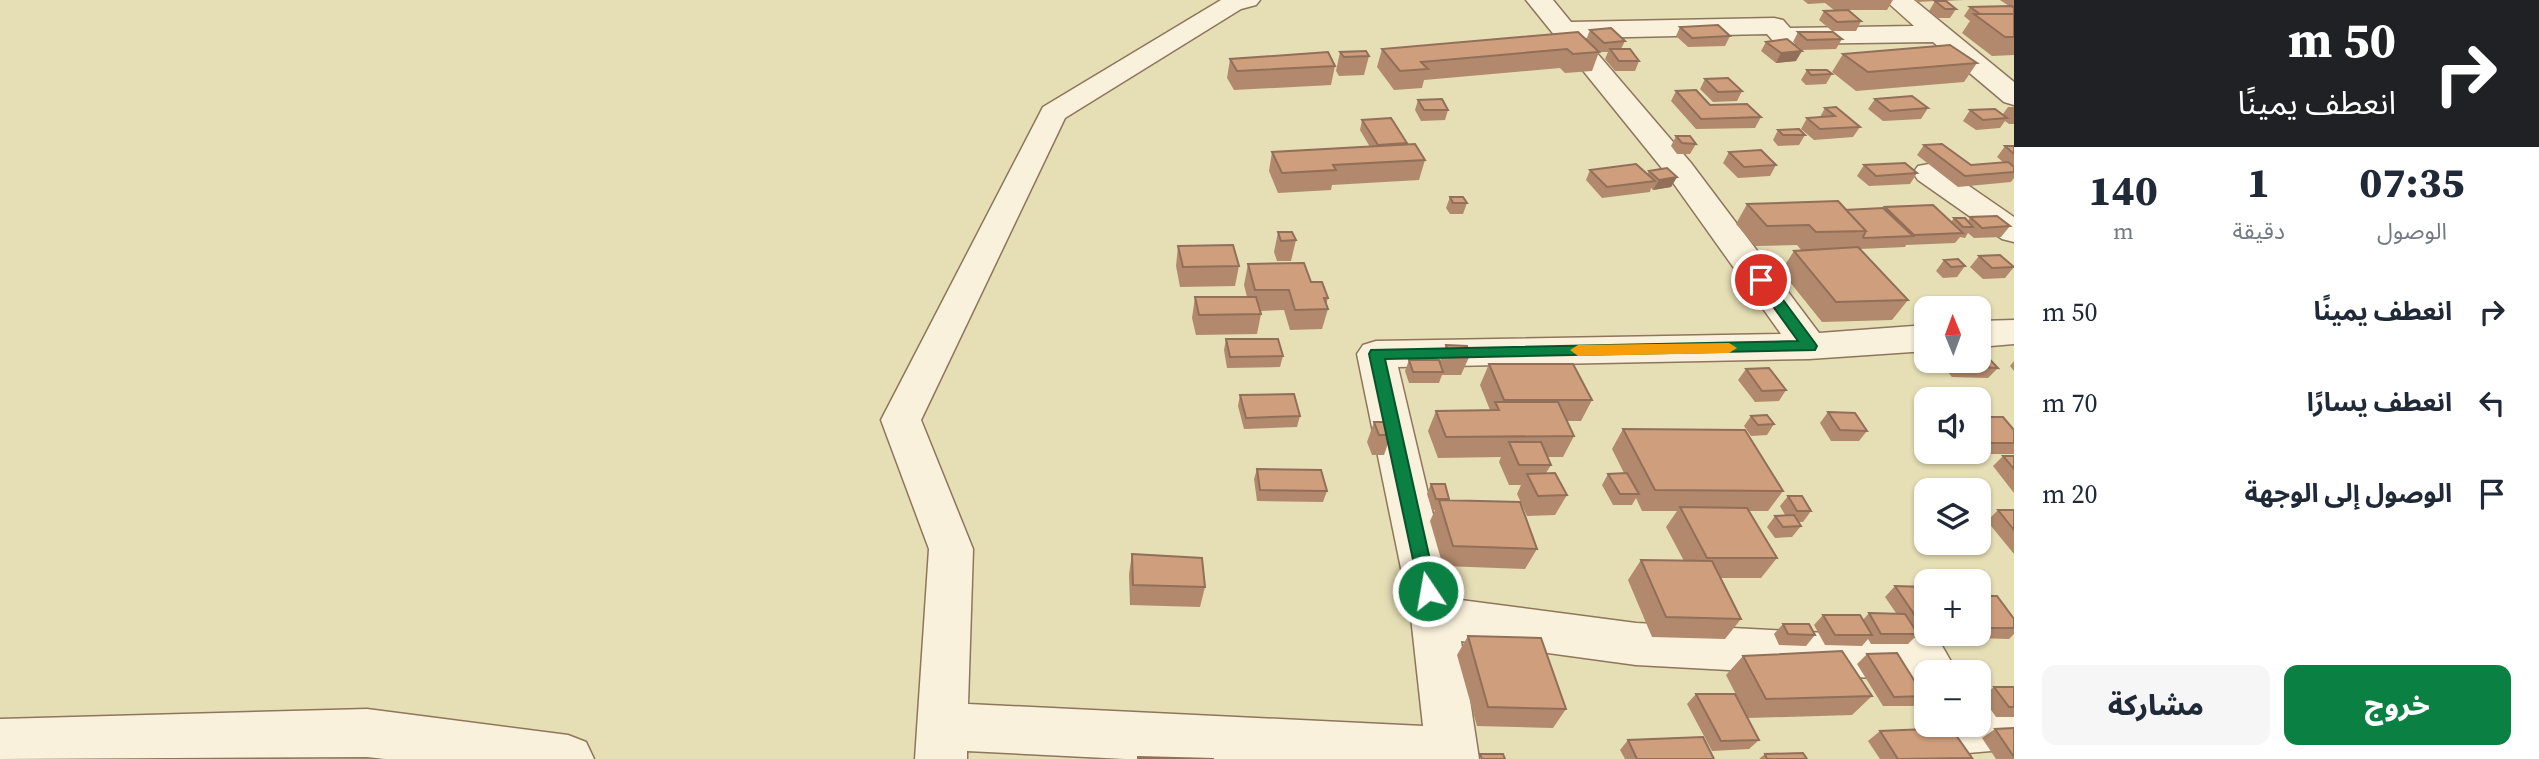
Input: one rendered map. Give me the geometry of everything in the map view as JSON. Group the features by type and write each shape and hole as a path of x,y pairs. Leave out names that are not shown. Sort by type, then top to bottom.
{"street":[{"path":"1247,0 1232,4 1053,113 901,420 951,549 942,742 1453,756 1433,617 1377,354 1810,346 1914,339"},
{"path":"1539,0 1680,170 1810,346"},
{"path":"1898,0 2014,96"},
{"path":"1566,30 1774,26 1783,36 1938,34"},
{"path":"1982,69 2014,69"},
{"path":"1929,173 2014,232"},
{"path":"1992,333 2014,332"},
{"path":"1433,617 1636,644 1925,660"},
{"path":"0,743 363,746 568,759"}],"shaded area":[{"path":"0,0 2014,0 2014,759 0,759"}],"building":[{"path":"1935,1 1946,1 1956,9 1945,9"},
{"path":"2012,6 2014,14 1980,14 1970,7"},
{"path":"1848,10 1861,21 1837,22 1824,11"},
{"path":"1974,14 2014,14 2014,37 2005,37"},
{"path":"1718,25 1730,36 1692,38 1680,27"},
{"path":"1611,28 1625,41 1604,43 1590,30"},
{"path":"1578,32 1599,52 1573,54 1567,49 1421,62 1428,69 1400,71 1382,49"},
{"path":"1798,32 1833,32 1842,39 1807,40"},
{"path":"1787,39 1802,51 1781,53 1766,42"},
{"path":"1950,45 1977,63 1868,72 1843,54"},
{"path":"1610,49 1630,49 1639,61 1619,61"},
{"path":"1366,51 1369,56 1344,57 1340,52"},
{"path":"1328,52 1335,66 1237,71 1230,59"},
{"path":"1807,70 1827,70 1832,74 1811,75"},
{"path":"1728,78 1742,91 1718,92 1705,79"},
{"path":"1696,90 1710,105 1747,104 1761,117 1701,119 1676,91"},
{"path":"1912,96 1928,108 1890,111 1875,99"},
{"path":"1442,99 1448,110 1424,110 1418,100"},
{"path":"1836,107 1860,127 1820,129 1807,118 1835,116 1825,108"},
{"path":"1995,109 2007,118 1983,120 1970,110"},
{"path":"1391,118 1407,143 1378,145 1362,120"},
{"path":"1799,129 1805,135 1783,135 1778,130"},
{"path":"1676,136 1690,136 1696,144 1682,143"},
{"path":"1415,144 1425,160 1333,165 1336,170 1282,173 1272,152"},
{"path":"1942,144 1971,165 2008,162 2014,167 2014,172 1965,176 1924,145"},
{"path":"2005,146 2014,146 2014,154"},
{"path":"1761,150 1776,165 1744,167 1729,152"},
{"path":"1905,163 1917,173 1876,176 1864,165"},
{"path":"1636,164 1655,181 1607,187 1590,170"},
{"path":"1667,168 1677,177 1659,180 1649,171"},
{"path":"1450,197 1463,197 1467,203 1453,203"},
{"path":"1838,201 1866,231 1816,232 1809,225 1767,226 1747,204"},
{"path":"1933,205 1963,233 1914,235 1885,207"},
{"path":"1883,208 1913,236 1864,238 1866,231 1846,210"},
{"path":"1997,216 2010,226 1982,228 1970,217"},
{"path":"1954,218 1965,218 1973,227 1963,227"},
{"path":"1278,232 1292,232 1296,240 1281,241"},
{"path":"1233,245 1239,266 1183,267 1178,246"},
{"path":"1858,247 1908,300 1836,302 1794,251"},
{"path":"2000,255 2014,267 1992,268 1979,256"},
{"path":"1958,259 1965,266 1951,267 1944,260"},
{"path":"1304,263 1311,282 1322,282 1328,298 1324,298 1328,309 1295,310 1289,290 1255,290 1248,264"},
{"path":"1195,297 1256,297 1261,314 1199,315"},
{"path":"1226,339 1278,339 1283,356 1230,357"},
{"path":"1446,345 1467,346 1470,355 1449,354"},
{"path":"1409,360 1439,360 1443,372 1413,372"},
{"path":"1489,364 1573,364 1592,400 1504,400"},
{"path":"1769,368 1786,390 1762,391 1746,369"},
{"path":"1294,394 1300,416 1246,418 1240,395"},
{"path":"1495,402 1558,402 1574,436 1446,437 1436,411 1499,410"},
{"path":"1828,412 1855,413 1867,431 1840,430"},
{"path":"1767,415 1774,424 1758,425 1751,416"},
{"path":"1991,417 2003,417 2014,430 2014,443 1991,443"},
{"path":"1374,422 1386,422 1391,435 1379,435"},
{"path":"1623,429 1745,430 1783,491 1655,490"},
{"path":"1509,442 1541,442 1551,465 1519,465"},
{"path":"2003,456 2014,456 2014,469"},
{"path":"1257,469 1321,470 1327,491 1260,490"},
{"path":"1555,473 1567,495 1538,496 1527,474"},
{"path":"1627,473 1639,494 1620,494 1608,474"},
{"path":"1431,484 1445,484 1449,499 1436,499"},
{"path":"1788,496 1802,496 1811,511 1797,511"},
{"path":"1439,500 1520,502 1537,549 1453,546"},
{"path":"1680,507 1747,508 1777,558 1707,558"},
{"path":"1998,510 2014,510 2014,530"},
{"path":"1794,515 1801,526 1783,527 1775,516"},
{"path":"1132,554 1202,558 1205,587 1133,585"},
{"path":"1641,560 1712,561 1741,619 1666,617"},
{"path":"1895,586 1914,587 1914,614"},
{"path":"1991,596 1997,596 2014,619 2014,628 1991,628"},
{"path":"1869,613 1905,614 1914,628 1914,634 1881,634"},
{"path":"1823,615 1860,615 1872,635 1835,635"},
{"path":"1783,624 1809,624 1815,635 1788,634"},
{"path":"1468,636 1541,638 1566,709 1488,707"},
{"path":"1842,651 1872,696 1766,699 1743,656"},
{"path":"1897,653 1914,680 1914,696 1894,697 1867,654"},
{"path":"1994,687 2014,687 2014,707 2009,707"},
{"path":"1696,694 1735,694 1759,740 1721,741"},
{"path":"2014,728 2014,757 1995,729"},
{"path":"1914,730 1914,737 1957,737 1972,758 1898,759 1880,731"},
{"path":"1703,737 1714,759 1637,759 1628,740"},
{"path":"1803,753 1807,759 1767,759 1765,754"},
{"path":"1480,754 1503,754 1505,759 1482,759"},
{"path":"1138,757 1214,759 1138,759"}],"slow traffic":[{"path":"1578,350 1729,348"}],"route":[{"path":"1428,591 1377,354 1810,346 1761,280"}]}
